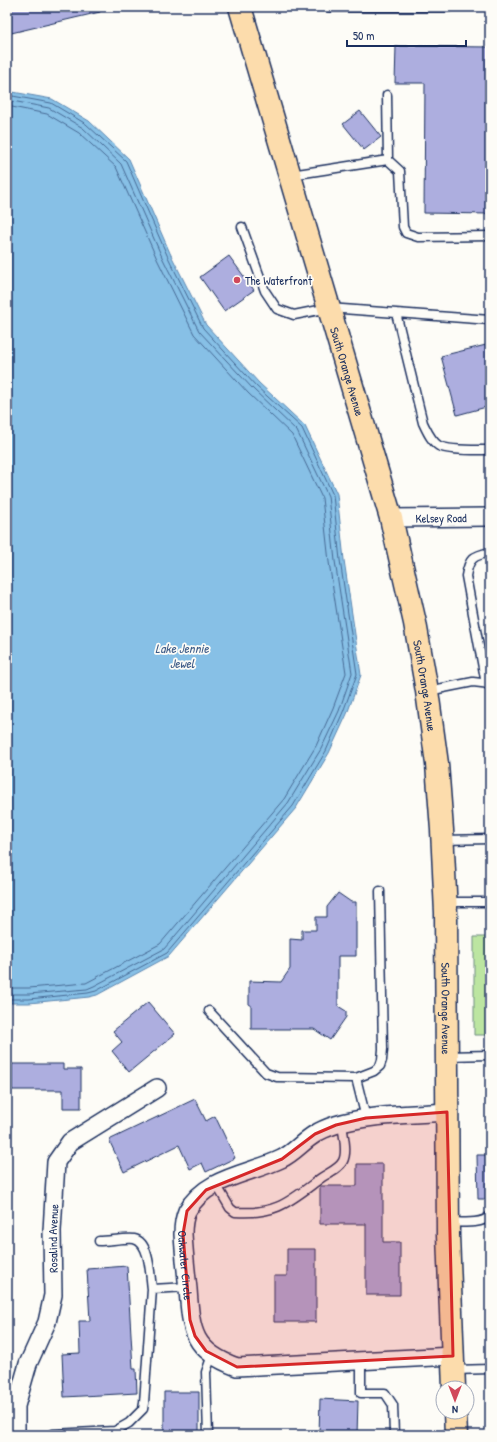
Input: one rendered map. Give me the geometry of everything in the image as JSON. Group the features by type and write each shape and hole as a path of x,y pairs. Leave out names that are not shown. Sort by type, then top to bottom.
{"main road":[{"name":"South Orange Avenue","path":"240,7 391,518 415,623 427,691 437,764 445,902 448,1222 453,1371"},
{"path":"455,1420 456,1435"}],"street":[{"name":"Kelsey Road","path":"391,518 490,517"},
{"name":"Rosalind Avenue","path":"16,1435 16,1406 28,1364 47,1322 53,1295 52,1231 56,1162 70,1142 157,1088"},
{"name":"Oakwater Circle","path":"447,1112 366,1118 336,1125 315,1134 282,1159 216,1184 206,1190 196,1198 187,1211 183,1234 190,1320 195,1336 206,1351 221,1361 236,1367 362,1360 453,1371"}],"lane":[{"path":"329,7 449,7"},
{"path":"387,95 388,160 400,171 403,227 406,233 418,237 490,236"},
{"path":"290,175 388,160"},
{"path":"242,227 265,291 277,308 294,315 329,308 490,320"},
{"path":"396,313 423,423 430,437 440,446 456,449 490,450"},
{"path":"427,691 473,682 488,684 466,576 470,561 477,555 490,552"},
{"path":"442,840 490,839"},
{"path":"209,1011 266,1072 272,1076 356,1078 374,1071 380,1066 383,1049 380,891"},
{"path":"445,902 490,902"},
{"path":"446,1056 490,1055"},
{"path":"356,1078 366,1118"},
{"path":"216,1184 230,1208 235,1212 266,1211 278,1208 336,1169 343,1161 345,1152 342,1124"},
{"path":"448,1222 489,1221"},
{"path":"53,1434 115,1431 129,1423 142,1409 144,1403 152,1289 147,1256 143,1245 134,1239 99,1241"},
{"path":"152,1289 188,1287"},
{"path":"208,1435 206,1372 212,1355"},
{"path":"362,1360 362,1393 386,1393 393,1405 394,1435"},
{"path":"453,1371 490,1369"}],"highlighted area":[{"path":"447,1112 453,1356 237,1367 206,1351 195,1336 190,1320 183,1234 187,1211 206,1190 282,1159 315,1134 336,1125 366,1118"}],"green space":[{"path":"474,937 490,937 490,1035 474,1035"}],"water":[{"name":"Lake Jennie Jewel","path":"7,91 52,99 89,121 129,159 170,253 206,325 259,383 305,426 337,494 344,560 361,675 347,714 329,753 296,808 169,956 97,995 29,1003 7,1003"}],"building":[{"path":"7,7 100,7 100,12 7,34"},
{"path":"396,46 490,47 490,214 424,213 425,83 395,83"},
{"path":"360,111 381,137 364,150 343,124"},
{"path":"229,256 254,290 224,311 200,277"},
{"path":"486,345 490,362 490,406 457,415 441,356"},
{"path":"338,893 351,902 356,902 356,956 338,956 338,1006 346,1011 346,1017 330,1040 314,1029 251,1029 249,981 281,982 290,969 290,939 302,940 302,930 316,930 316,917 327,917 327,907"},
{"path":"148,1002 175,1034 129,1072 112,1051 122,1042 113,1031"},
{"path":"12,1064 63,1064 63,1069 81,1069 81,1108 63,1108 63,1090 12,1090"},
{"path":"195,1099 206,1121 215,1116 235,1158 206,1172 202,1163 190,1169 179,1145 124,1172 109,1140"},
{"path":"477,1155 490,1155 490,1199 478,1199"},
{"path":"357,1164 383,1164 383,1242 400,1242 400,1295 366,1295 366,1224 320,1224 320,1186 357,1186"},
{"path":"287,1249 316,1249 316,1322 274,1322 274,1276 287,1276"},
{"path":"127,1266 133,1369 136,1369 137,1393 64,1397 62,1354 80,1353 79,1321 90,1321 87,1269"},
{"path":"164,1392 199,1392 199,1435 164,1435"},
{"path":"320,1399 358,1401 357,1435 319,1435"}],"place":[{"name":"The Waterfront","path":"237,280"}]}
